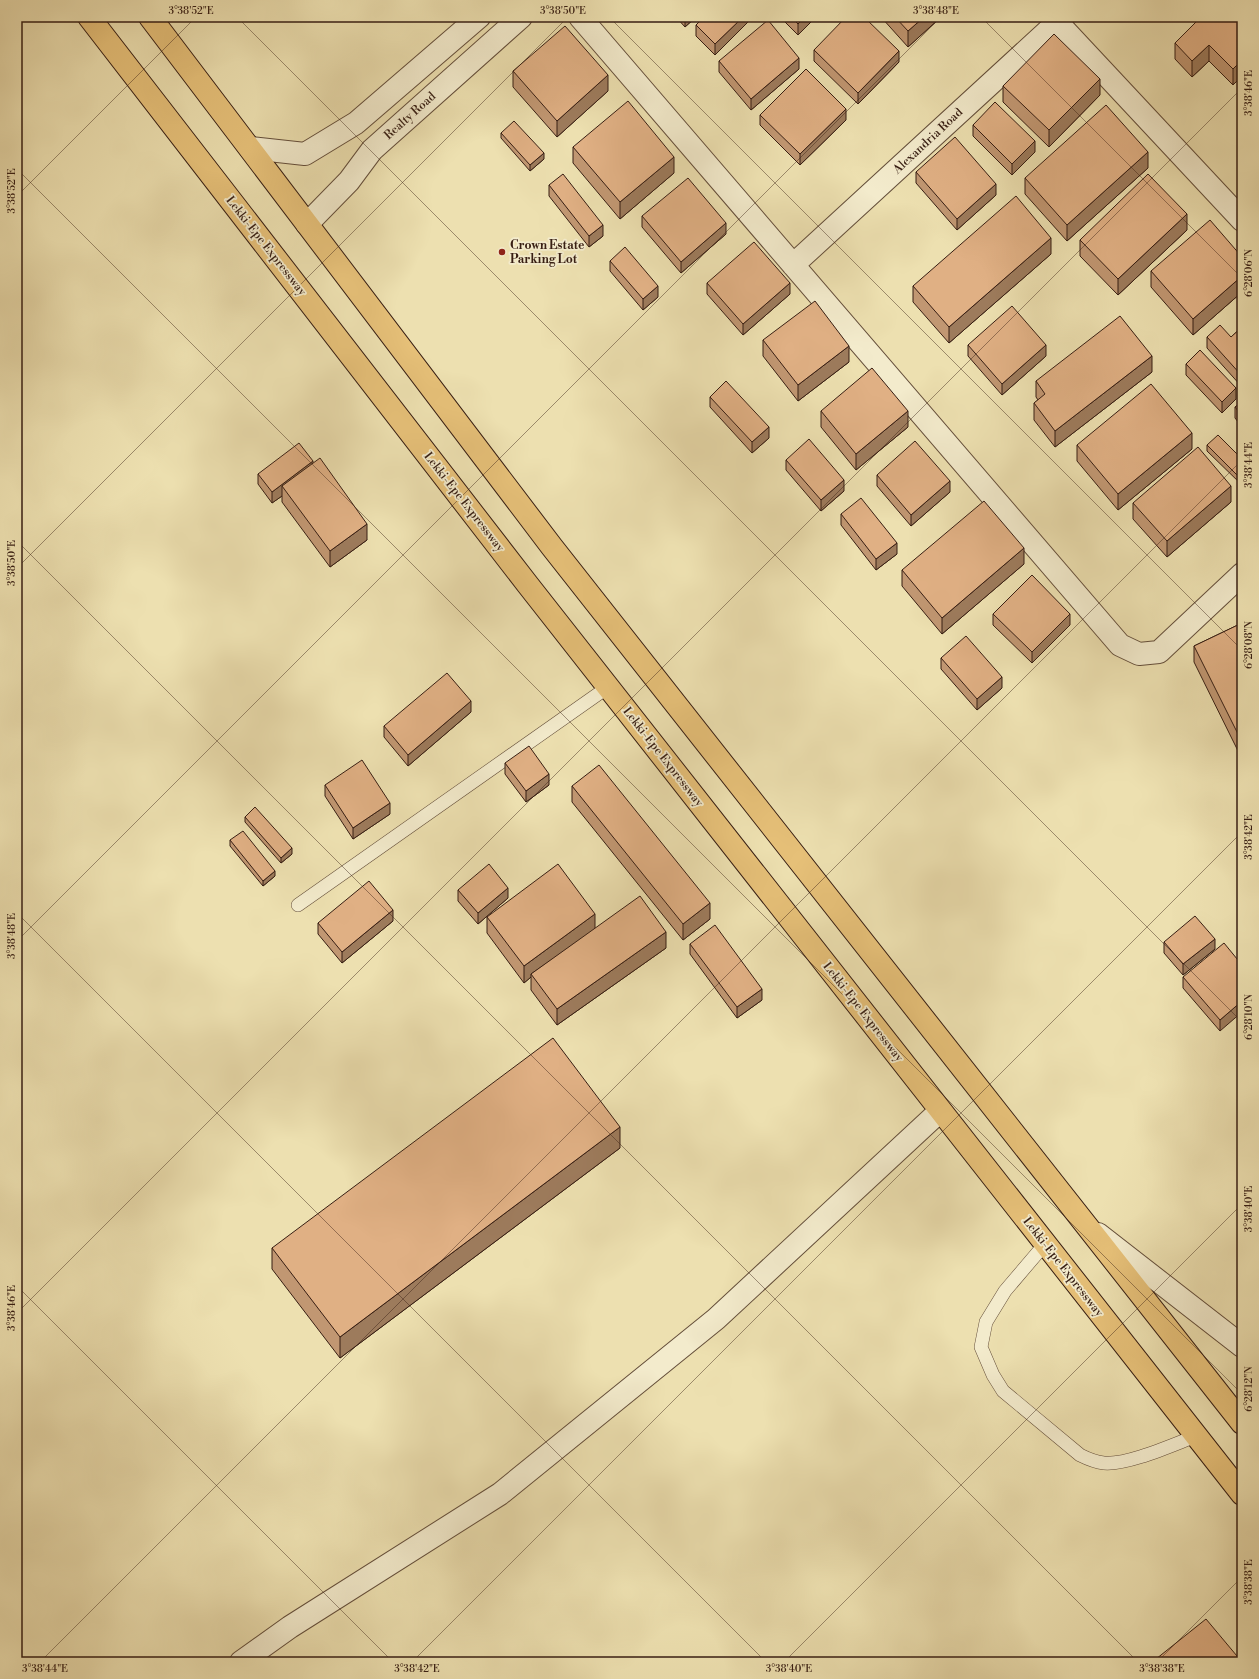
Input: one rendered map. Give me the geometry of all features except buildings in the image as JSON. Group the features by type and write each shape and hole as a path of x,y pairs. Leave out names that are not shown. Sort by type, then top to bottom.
{"highway":[{"name":"Lekki-Epe Expressway","path":"89,17 518,572 1242,1494"},
{"path":"150,17 552,547 1242,1423"}],"street":[{"path":"250,148 305,154 356,123 479,17"},
{"name":"Realty Road","path":"307,224 349,181 372,150 521,17"},
{"path":"580,17 1120,645 1140,654 1159,652 1242,574"},
{"path":"1060,20 1242,220"},
{"name":"Alexandria Road","path":"793,266 1060,20"},
{"path":"241,1662 290,1627 500,1494 716,1318 940,1111"},
{"path":"1089,1227 1242,1346"}],"lane":[{"path":"298,905 608,687"},
{"path":"1045,1244 1005,1291 986,1322 982,1347 992,1375 1003,1391 1080,1455 1093,1461 1106,1463 1129,1460 1196,1436"}],"place":[{"name":"Crown Estate Parking Lot","path":"502,252"}]}
